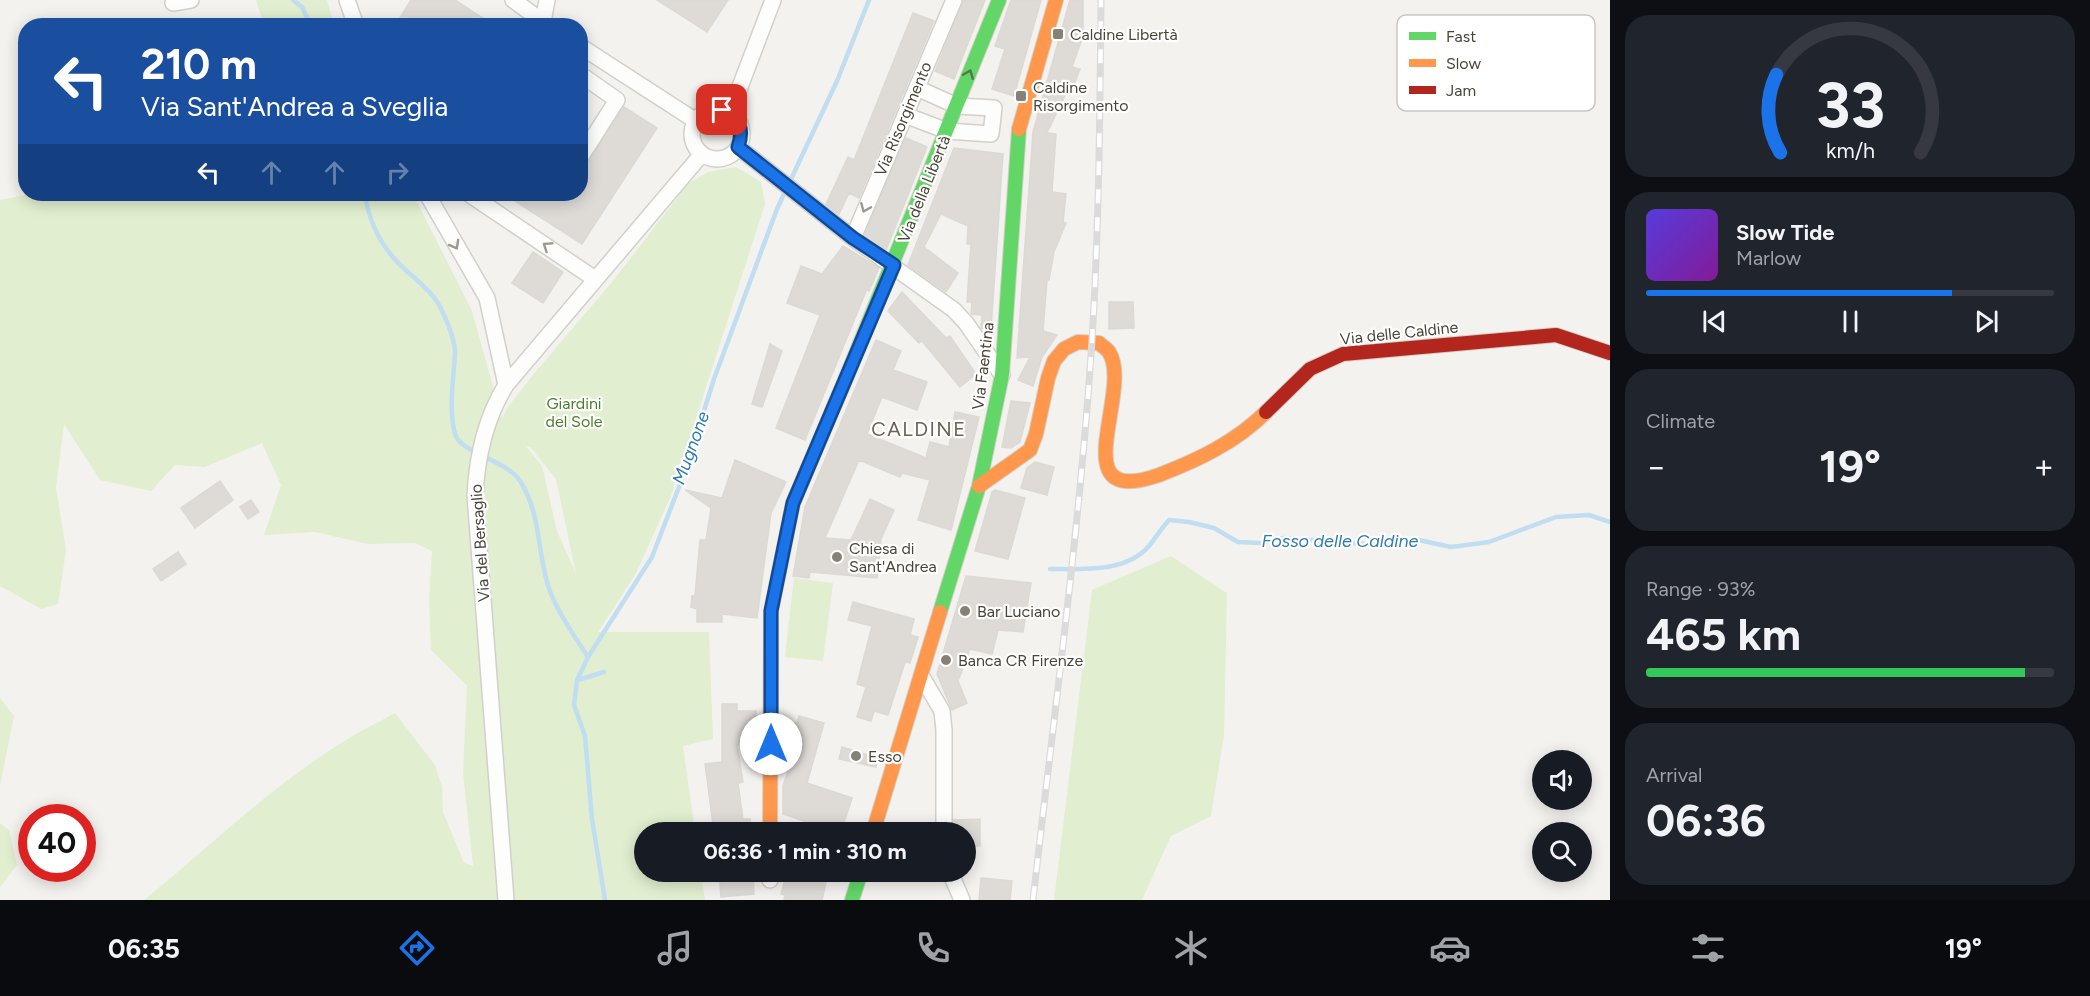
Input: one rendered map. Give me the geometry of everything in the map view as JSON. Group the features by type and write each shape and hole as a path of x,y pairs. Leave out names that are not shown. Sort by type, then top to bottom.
{"street":[{"path":"173,3 192,0"},
{"path":"347,0 353,18"},
{"path":"513,0 539,18"},
{"path":"546,18 547,0"},
{"path":"730,113 773,0"},
{"name":"Via Risorgimento","path":"853,238 954,0"},
{"name":"Via della Libertà","path":"770,822 771,611 793,503 894,265 999,0"},
{"name":"Via Faentina","path":"876,822 979,486 1002,375 1018,130 1056,0"},
{"path":"588,51 696,121"},
{"path":"588,80 617,100 588,145"},
{"path":"905,115 947,131 991,134 994,108 957,106 917,88"},
{"path":"717,109 730,113 741,127 738,147 733,153 719,159 702,154 693,141 696,121 708,111 717,109"},
{"path":"738,147 810,201 853,238 894,265 954,310 966,323 1002,375"},
{"name":"Via del Bersaglio","path":"506,900 475,495 477,461 481,444 495,403 506,385 702,154"},
{"path":"431,201 487,298 506,385"},
{"path":"479,201 595,279"},
{"name":"Via delle Caldine","path":"979,486 1030,450 1051,369 1059,353 1074,341 1099,342 1109,352 1114,383 1106,462 1111,475 1125,482 1139,481 1163,472 1234,439 1249,428 1304,371 1326,359 1343,354 1556,335 1610,353"},
{"path":"922,677 942,711 944,822"},
{"path":"852,900 858,882"},
{"path":"954,882 962,900"}],"green space":[{"path":"256,0 327,0 332,18 262,18"},
{"name":"Giardini del Sole","path":"736,167 761,182 765,204 671,496 635,575 598,632 709,632 713,739 683,746 694,822 634,822 634,882 702,882 705,900 144,900 285,782 342,742 395,713 435,765 442,787 443,812 464,863 473,866 463,772 467,686 431,650 429,600 432,551 415,543 368,544 315,532 264,535 281,485 262,443 205,467 175,465 151,491 100,480 64,424 56,488 66,550 58,604 41,609 0,586 0,200 18,197 18,201 417,201 472,311 502,419 507,408 532,376 612,282 688,184 708,172","holes":["526,446 530,447 556,479 576,574 557,531 542,466"]},
{"path":"1171,556 1227,593 1224,735 1211,816 1171,836 1142,900 1054,900 1092,590"},
{"path":"794,578 833,583 823,661 785,657"},
{"path":"0,698 14,716 0,786"},
{"path":"0,823 9,830 17,865 0,887"}],"building":[{"path":"411,0 455,0 483,18 400,18"},
{"path":"657,0 728,0 707,32"},
{"path":"964,0 985,0 954,79 935,71"},
{"path":"1011,0 1041,0 1014,96 992,89 1005,49 995,46"},
{"path":"1070,0 1083,0 1083,36 1072,67 1080,69 1072,90 1068,89 1047,133 1056,134 1052,192 1066,194 1063,222 1066,223 1054,252 1049,280 1047,280 1043,331 1057,335 1042,357 1033,386 1018,380 1030,357 1017,358 1033,132"},
{"path":"913,13 934,21 859,198 849,193 839,214 826,204 848,157 854,160"},
{"path":"624,107 657,128 582,244 515,201 588,201 588,163"},
{"path":"906,138 927,147 886,250 865,234"},
{"path":"954,148 1003,154 991,329 981,328 982,315 971,314 972,302 967,302 971,244 967,244 968,226 941,214 924,247 958,273 946,292 908,265"},
{"path":"843,246 879,268 869,291 867,289 805,440 776,428 820,315 787,303 801,266 822,274"},
{"path":"533,252 563,272 543,303 512,283"},
{"path":"902,292 946,338 950,336 976,374 960,387 922,341 919,343 888,311"},
{"path":"1109,302 1133,302 1134,328 1109,329"},
{"path":"876,340 901,351 893,370 927,382 917,410 882,397 867,434 926,458 930,442 949,447 955,412 979,417 951,530 918,520 930,480 902,473 900,477 859,460 825,538 851,540 870,499 894,510 881,539 877,578 810,572 809,578 793,576 805,507"},
{"path":"770,344 782,351 762,407 752,404"},
{"path":"1011,401 1030,403 1020,442 1011,448 1002,447"},
{"path":"735,460 786,482 771,513 757,618 722,614 722,622 697,622 697,609 691,607 692,596 695,596 700,540 706,540 711,508 685,490 722,498"},
{"path":"1035,462 1054,467 1047,495 1021,488 1027,468"},
{"path":"220,481 233,500 195,528 181,508"},
{"path":"995,490 1025,498 1008,559 975,551 992,492"},
{"path":"251,500 259,512 248,519 240,507"},
{"path":"178,552 186,564 161,581 153,569"},
{"path":"966,576 1031,583 1023,632 998,630 992,654 970,649 958,681 967,703 952,710 937,674"},
{"path":"853,602 914,619 910,635 918,637 910,663 905,662 888,715 874,711 871,721 857,717 866,687 857,684 872,626 848,620"},
{"path":"722,704 737,704 737,711 756,711 756,734 747,734 747,745 737,745 743,782 738,783 743,819 750,819 750,822 713,822 705,764 722,762"},
{"path":"799,716 824,723 807,783 852,798 844,822 807,822 783,814 783,786 789,768 783,767 783,752 792,722 797,724"},
{"path":"842,747 878,758 876,767 839,759"},
{"path":"980,819 980,846 976,846 976,822 954,822 954,820"},
{"path":"981,878 1012,881 1010,900 979,900"},
{"path":"720,882 753,882 754,894 721,897"},
{"path":"784,882 826,882 822,900 784,900 785,895 781,894"}],"waterway":[{"path":"293,0 302,7 307,18"},
{"name":"Mugnone","path":"605,900 592,819 585,736 574,705 577,680 588,657 652,557 684,474 714,379 777,209 837,81 869,0"},
{"path":"366,201 371,219 382,242 398,263 433,296 449,327 455,352 452,403 455,434 465,446 505,467 520,481 532,508 546,580 551,594 563,618 588,657"},
{"name":"Fosso delle Caldine","path":"1050,569 1102,568 1128,561 1149,546 1169,520 1214,528 1238,542 1262,543 1284,538 1380,545 1414,539 1451,547 1489,542 1556,517 1589,515 1610,522"},
{"name":"Fosso delle Caldine","path":"578,680 604,672"}],"railway":[{"path":"1033,900 1074,550 1087,410 1096,255 1101,0"}],"traffic: fast":[{"path":"846,378 999,0"},
{"path":"940,612 979,486 1002,375 1019,129"},
{"path":"852,900 858,882"}],"traffic: slow":[{"path":"1019,129 1056,0"},
{"path":"979,486 1030,450 1054,361 1064,349 1078,342 1099,343 1109,352 1114,370 1106,441 1106,462 1113,476 1129,481 1159,475 1174,469 1229,441 1266,412"},
{"path":"770,822 771,611 793,503 846,378"},
{"path":"876,822 940,612"}],"traffic: jam":[{"path":"1266,412 1310,369 1343,354 1556,335 1610,353"}],"place":[{"name":"Caldine Libertà","path":"1058,34"},
{"name":"Caldine Risorgimento","path":"1021,96"},
{"name":"Chiesa di Sant'Andrea","path":"837,557"},
{"name":"Bar Luciano","path":"965,611"},
{"name":"Banca CR Firenze","path":"946,660"},
{"name":"Esso","path":"856,756"}],"district":[{"name":"CALDINE","path":"919,429"}],"route":[{"path":"722,110 730,113 739,122 742,136 738,147 810,201 853,238 894,265 793,503 771,611 771,744"}]}
